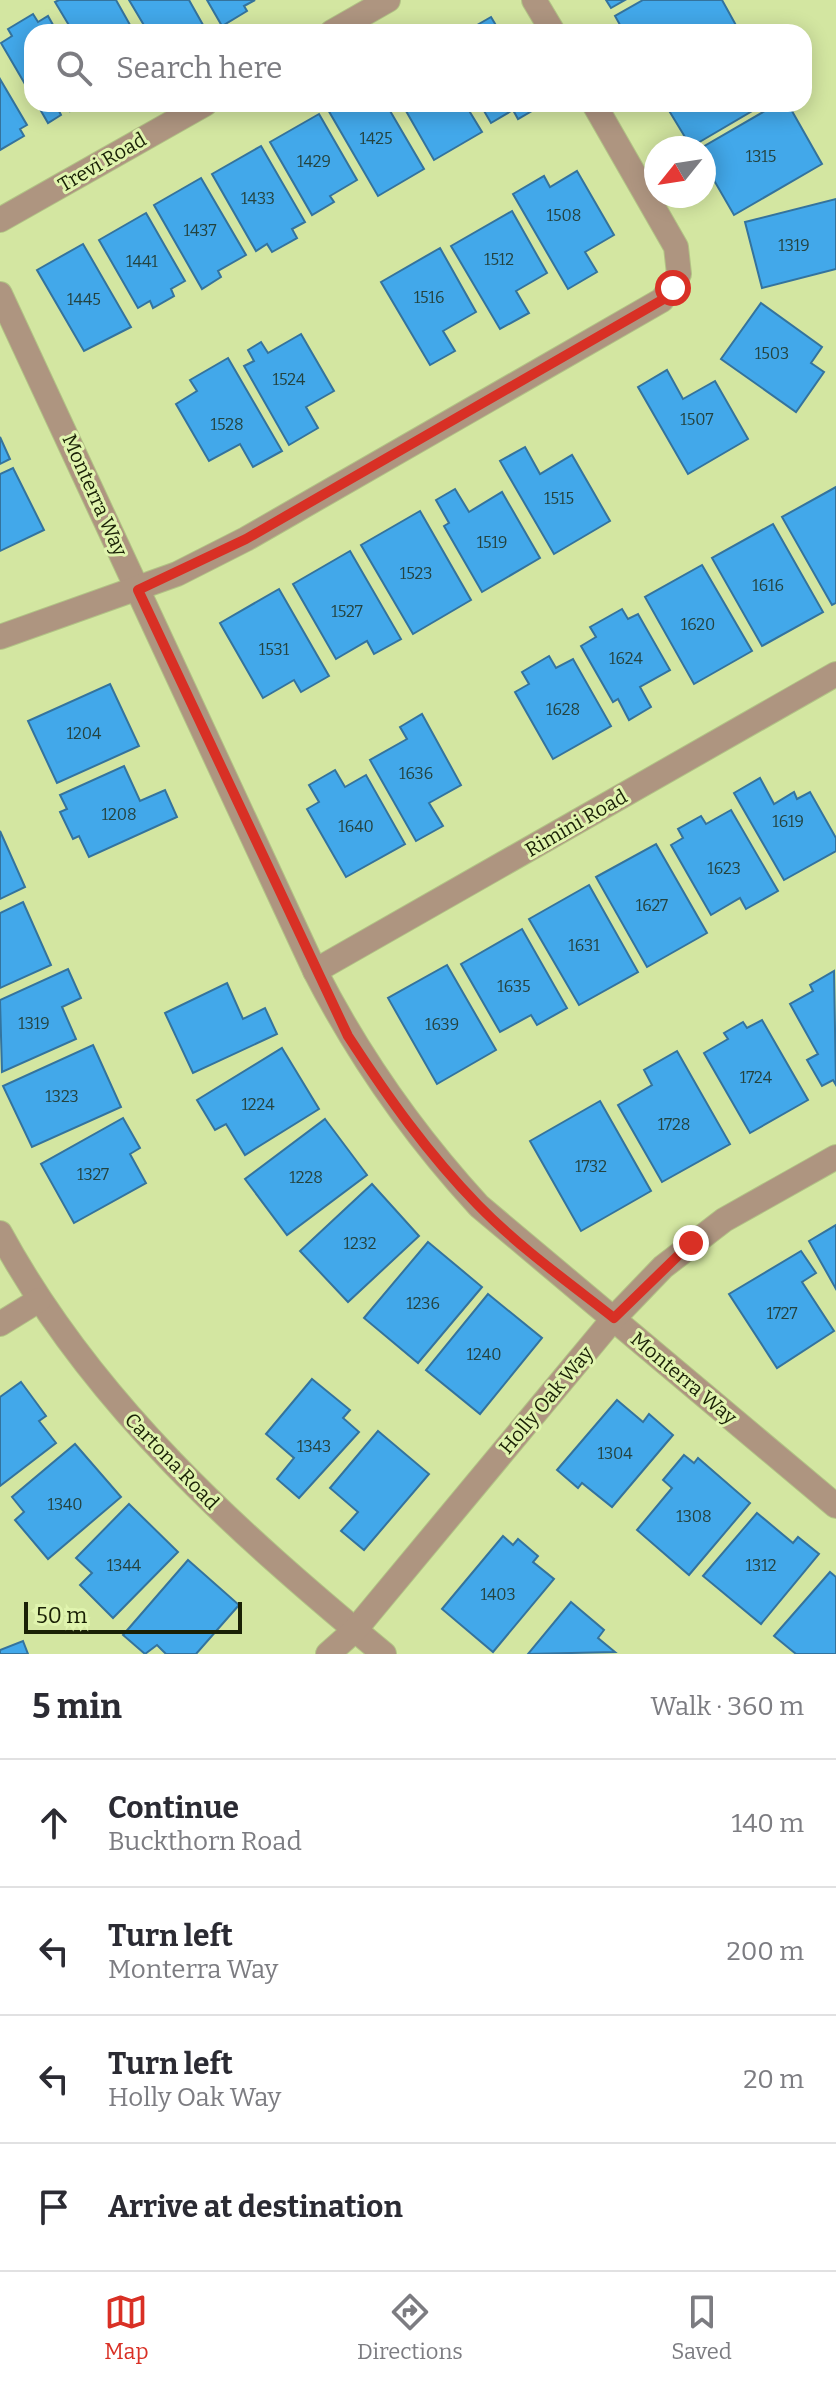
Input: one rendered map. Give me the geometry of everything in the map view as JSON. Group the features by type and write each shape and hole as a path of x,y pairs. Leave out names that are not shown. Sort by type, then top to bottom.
{"street":[{"path":"346,24 388,0"},
{"path":"534,0 548,24"},
{"name":"Trevi Road","path":"0,220 191,112"},
{"path":"0,637 138,590 246,539 662,300 679,274 676,247 599,112"},
{"name":"Monterra Way","path":"0,294 315,971 348,1036 386,1095 431,1153 479,1206 836,1506"},
{"name":"Rimini Road","path":"315,971 836,674"},
{"name":"Holly Oak Way","path":"328,1654 355,1630 614,1318 691,1243 836,1157"},
{"name":"Cartona Road","path":"0,1233 39,1300 79,1359 145,1437 211,1503 384,1654"},
{"path":"0,1324 39,1300"}],"building":[{"path":"116,0 130,24 68,24 55,2"},
{"path":"129,0 189,0 202,24 143,24"},
{"path":"207,0 255,0 244,6 247,11 221,24"},
{"path":"606,0 625,0 611,8"},
{"path":"643,0 722,0 735,24 620,24 615,16"},
{"path":"33,14 38,22 48,16 52,24 24,24 24,82 1,43 12,36 8,29"},
{"path":"491,17 495,24 479,24"},
{"path":"0,79 27,125 20,129 24,136 0,150"},
{"path":"42,112 60,112 61,115 48,123"},
{"path":"329,112 391,112 424,169 378,196"},
{"path":"407,112 470,112 482,132 434,160"},
{"path":"485,112 510,112 491,123"},
{"path":"514,112 530,112 518,119"},
{"path":"670,112 750,112 710,136 684,136"},
{"path":"763,112 793,112 822,164 734,215 716,184 716,139"},
{"path":"319,114 357,180 330,196 334,202 312,215 270,142"},
{"path":"261,146 305,222 292,229 297,238 272,252 267,244 256,251 212,174"},
{"path":"577,171 614,235 585,252 597,272 568,289 513,194 544,176 550,187"},
{"path":"201,178 246,255 218,271 221,277 202,289 154,205"},
{"path":"836,199 836,269 762,288 745,222"},
{"path":"512,211 547,273 516,291 529,313 500,329 451,246"},
{"path":"146,213 185,281 171,289 174,296 153,308 150,301 138,308 99,240"},
{"path":"83,244 131,327 84,351 37,270"},
{"path":"440,248 476,312 443,331 455,351 430,365 381,282"},
{"path":"761,303 822,347 811,363 824,372 796,412 721,359"},
{"path":"301,334 334,391 306,407 318,428 289,445 244,366 254,361 248,350 261,342 268,353"},
{"path":"228,358 282,451 253,467 240,444 209,461 176,404 197,391 190,380"},
{"path":"667,370 683,399 715,381 748,439 688,474 638,387"},
{"path":"0,437 10,459 0,464"},
{"path":"525,447 540,474 572,455 610,521 554,554 500,461"},
{"path":"13,468 44,530 0,551 0,474"},
{"path":"836,487 836,603 832,605 782,517"},
{"path":"455,489 469,512 502,492 540,558 482,592 444,526 449,523 436,500"},
{"path":"420,511 471,600 413,634 361,545"},
{"path":"773,524 823,612 762,646 712,558"},
{"path":"350,551 401,639 374,654 367,641 336,659 293,584"},
{"path":"702,565 752,651 694,684 645,597"},
{"path":"279,589 329,676 301,692 294,680 263,698 220,623"},
{"path":"622,609 628,619 638,614 670,670 640,687 651,707 629,720 618,699 613,702 581,646 596,637 590,627"},
{"path":"549,656 556,668 573,659 611,726 553,759 515,692 529,684 522,672"},
{"path":"110,684 139,746 57,783 28,721"},
{"path":"422,714 461,785 429,803 443,826 416,841 370,760 407,739 400,727"},
{"path":"124,766 140,801 165,790 177,817 89,857 79,836 73,839 60,812 67,809 60,795"},
{"path":"335,770 345,787 366,775 405,844 346,877 307,809 319,802 309,785"},
{"path":"760,778 774,804 794,792 797,799 810,792 836,838 836,851 784,880 734,793"},
{"path":"731,810 778,891 746,909 740,898 711,915 671,845 683,838 678,829 701,816 706,824"},
{"path":"0,831 25,887 0,899"},
{"path":"656,844 707,933 647,967 596,877"},
{"path":"589,885 638,972 579,1005 529,919"},
{"path":"23,902 51,965 0,988 0,913"},
{"path":"522,929 567,1008 537,1025 531,1015 500,1032 461,964"},
{"path":"447,965 496,1050 437,1084 388,998"},
{"path":"68,969 81,998 62,1007 76,1039 2,1072 0,1000"},
{"path":"834,971 836,1085 833,1080 822,1086 807,1060 818,1054 790,1004 813,991 810,985"},
{"path":"227,983 243,1019 265,1008 277,1034 193,1073 165,1013"},
{"path":"762,1020 808,1100 750,1133 704,1053 728,1039 724,1033 743,1022 747,1028"},
{"path":"93,1045 121,1107 32,1147 3,1086"},
{"path":"282,1048 319,1109 245,1155 226,1124 215,1130 197,1100"},
{"path":"677,1051 730,1144 662,1182 618,1105 652,1085 644,1070"},
{"path":"600,1101 651,1191 581,1231 530,1141"},
{"path":"123,1118 140,1148 130,1154 146,1183 74,1223 41,1164"},
{"path":"325,1119 367,1175 287,1235 245,1179"},
{"path":"372,1184 419,1236 348,1302 300,1251"},
{"path":"836,1225 836,1289 809,1241"},
{"path":"428,1242 482,1287 418,1363 364,1318"},
{"path":"801,1251 816,1273 802,1282 834,1331 777,1368 729,1294"},
{"path":"488,1294 542,1338 480,1414 426,1370"},
{"path":"312,1379 350,1410 343,1418 359,1432 299,1498 277,1479 294,1458 266,1434"},
{"path":"21,1382 46,1416 39,1421 56,1443 0,1486 0,1397"},
{"path":"617,1400 643,1422 649,1414 673,1435 612,1507 582,1483 578,1488 557,1470"},
{"path":"378,1431 429,1474 364,1550 341,1531 358,1512 330,1488"},
{"path":"75,1444 121,1497 48,1559 15,1520 24,1512 12,1497"},
{"path":"684,1455 694,1463 698,1458 750,1503 689,1575 637,1530 672,1488 663,1480"},
{"path":"129,1504 178,1552 113,1618 80,1585 92,1573 76,1558"},
{"path":"757,1513 793,1543 798,1537 819,1554 761,1624 703,1576"},
{"path":"503,1536 513,1545 518,1539 538,1556 533,1562 554,1579 493,1652 442,1609"},
{"path":"188,1560 239,1605 196,1654 166,1654 157,1645 145,1654 123,1635"},
{"path":"830,1572 836,1577 836,1654 796,1654 774,1636"},
{"path":"571,1602 604,1630 598,1638 615,1652 528,1654"},
{"path":"23,1641 28,1654 0,1654 0,1650"}],"route":[{"path":"673,288 662,300 246,539 138,590 348,1036 386,1095 431,1153 479,1206 534,1255 614,1318 691,1243"}]}
